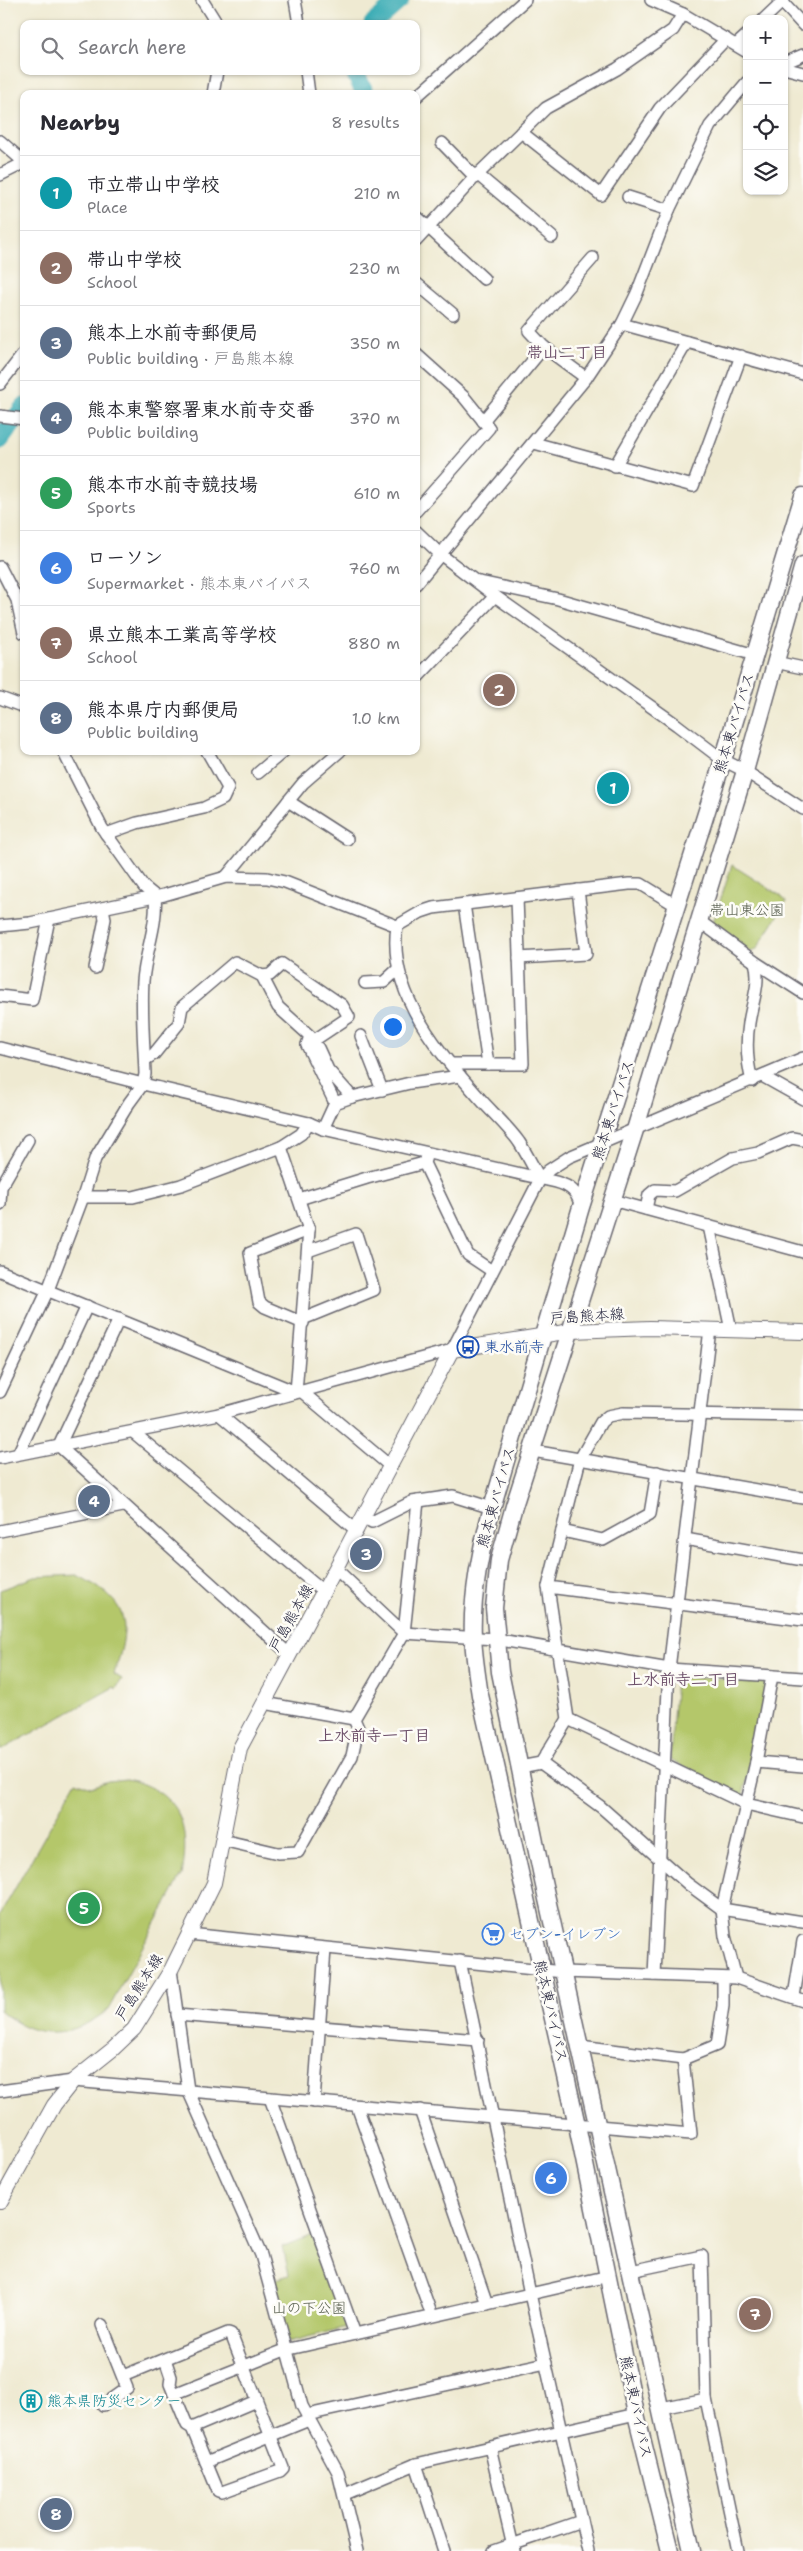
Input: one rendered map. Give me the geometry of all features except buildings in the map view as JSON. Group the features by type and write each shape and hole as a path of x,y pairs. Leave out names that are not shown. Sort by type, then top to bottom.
{"highway":[{"name":"熊本東バイパス","path":"670,2551 636,2414 577,2124 480,1695 473,1636 481,1546 492,1508 581,1208 723,760 803,496"},
{"name":"熊本東バイパス","path":"692,2551 563,1972 520,1767 508,1723 496,1639 494,1608 499,1560 612,1200 636,1130 698,920 745,771 803,565"}],"main road":[{"name":"戸島熊本線","path":"0,2202 54,2105 74,2080 114,2049 134,2029 171,1970 214,1883 240,1748 452,1350 571,1331 710,1329 803,1332"}],"street":[{"path":"202,0 214,20"},
{"path":"295,0 298,20"},
{"path":"420,93 525,0"},
{"path":"651,0 683,14 743,50"},
{"path":"768,15 783,1 803,25"},
{"path":"420,237 476,175 546,108 617,69 673,30 683,14"},
{"path":"521,132 601,195 660,108 731,42 743,37"},
{"path":"788,61 803,54"},
{"path":"788,69 803,73"},
{"path":"214,90 216,75"},
{"path":"307,75 309,90"},
{"path":"420,579 586,378 622,324 637,293 669,210 710,126 743,87"},
{"path":"0,141 20,158"},
{"path":"442,143 476,175 552,237"},
{"path":"0,175 20,164"},
{"path":"628,197 669,210"},
{"path":"420,220 484,279"},
{"path":"586,378 544,347 529,332 593,258"},
{"path":"420,286 453,314"},
{"path":"622,324 803,374"},
{"path":"615,466 687,342"},
{"path":"483,421 544,347"},
{"path":"534,443 693,486 741,356"},
{"path":"0,384 20,358"},
{"path":"420,358 464,398 489,428 420,506"},
{"path":"0,416 20,418"},
{"path":"420,535 440,554 475,582 677,725 723,760 745,771 803,809"},
{"path":"0,567 17,600 20,614"},
{"path":"475,582 558,599 755,655"},
{"path":"420,674 499,599"},
{"path":"775,662 803,668"},
{"path":"0,698 20,705"},
{"path":"0,1392 48,1290 83,1198 95,1158 129,1102 143,1084 145,1060 143,982 147,950 157,909 156,896 144,887 106,834 65,755"},
{"path":"106,834 137,823 204,808 223,799 228,788 209,755"},
{"path":"258,773 279,755"},
{"path":"226,877 303,783 335,755"},
{"path":"288,801 347,839"},
{"path":"0,926 49,919 103,908 226,877 267,878 285,882 397,926"},
{"path":"397,926 421,912 433,908 641,884 677,906"},
{"path":"519,958 586,954 578,890"},
{"path":"451,1064 523,1064 517,898"},
{"path":"464,904 488,1064"},
{"path":"95,968 105,919 103,908"},
{"path":"0,996 32,1000 49,919"},
{"path":"698,920 755,962 803,993"},
{"path":"397,926 395,941 397,970 414,1011 460,1076 518,1141 540,1179"},
{"path":"145,1060 154,1054 179,1023 182,1007 235,962 262,976 270,975 282,964 342,1005 349,1017 313,1047"},
{"path":"755,962 757,984 748,1026 748,1059 757,1078 803,1099"},
{"path":"365,983 384,982 397,970"},
{"path":"262,976 278,1008 310,1036 335,1103"},
{"path":"361,1036 382,1090"},
{"path":"313,1047 328,1070 352,1097"},
{"path":"0,1048 309,1123 323,1129 425,1158 568,1185 577,1194 581,1208"},
{"path":"0,1458 219,1414 452,1350 540,1179 549,1170 569,1157 603,1142 636,1130 803,1058"},
{"path":"323,1129 335,1103 410,1083 460,1076"},
{"path":"83,1198 110,1199 150,1194 189,1182 281,1147 301,1134 309,1123"},
{"path":"646,1209 649,1196 655,1190 675,1191 733,1158 758,1153 792,1138 803,1140"},
{"path":"0,1204 1,1187 28,1140"},
{"path":"281,1147 309,1230 298,1391"},
{"path":"299,1199 425,1158"},
{"path":"425,1158 468,1255 492,1271"},
{"path":"612,1200 803,1252"},
{"path":"709,1226 731,1330"},
{"path":"308,1251 356,1234 374,1290 303,1321 264,1307 259,1302 250,1253 309,1230"},
{"path":"0,1271 298,1391 390,1466"},
{"path":"18,1454 87,1306"},
{"path":"59,1446 119,1319"},
{"path":"654,1975 669,1669 710,1329"},
{"path":"541,1763 568,1719 548,1587 580,1458 595,1431 608,1416 623,1413 699,1412 803,1416"},
{"path":"219,1414 360,1525 372,1522 418,1501 453,1496 492,1508"},
{"path":"134,1432 324,1592"},
{"path":"59,1446 123,1506 289,1654"},
{"path":"533,1452 580,1458 803,1498"},
{"path":"562,1531 604,1540 650,1514 657,1472"},
{"path":"354,1719 404,1633 418,1501"},
{"path":"0,1531 123,1506"},
{"path":"685,1539 803,1560"},
{"path":"336,1570 404,1633 496,1639 669,1669 803,1678"},
{"path":"548,1587 803,1620"},
{"path":"736,1978 725,1936 722,1909 756,1762 772,1676"},
{"path":"264,1702 354,1719"},
{"path":"222,1840 278,1853 298,1852 352,1756 358,1728 354,1719"},
{"path":"568,1719 746,1804 803,1817"},
{"path":"756,1762 803,1766"},
{"path":"520,1767 541,1763 602,1807 688,1884 722,1909 803,1922"},
{"path":"189,1934 563,1972 736,1978 798,1998 803,1941"},
{"path":"314,2102 325,1949"},
{"path":"460,1961 530,2294 588,2551"},
{"path":"171,1970 188,2090 261,2255 285,2350 302,2406 338,2472 345,2494 357,2551"},
{"path":"580,2046 683,2058 717,2045 723,2006 723,1978"},
{"path":"177,2015 478,2040"},
{"path":"0,2090 74,2080 691,2134 683,2058"},
{"path":"270,2098 355,2334"},
{"path":"357,2106 432,2316"},
{"path":"420,2110 487,2304"},
{"path":"631,2271 702,2256 706,2399 738,2551"},
{"path":"174,2394 285,2350 609,2276"},
{"path":"102,2325 128,2388 126,2392 103,2405"},
{"path":"123,2376 228,2333 231,2334 282,2468 222,2492 218,2491 192,2428 187,2425 174,2394 165,2359"},
{"path":"206,2462 308,2418 546,2363"},
{"path":"661,2408 706,2399"},
{"path":"192,2428 256,2401"},
{"path":"345,2494 416,2464 636,2414"},
{"path":"490,2447 514,2548"},
{"path":"416,2464 444,2551"},
{"path":"494,2551 514,2548 581,2521"}],"green space":[{"name":"帯山東公園","path":"732,865 781,896 786,902 756,950 750,952 712,925"},
{"path":"77,1575 107,1594 116,1604 122,1615 124,1627 123,1640 114,1674 122,1679 116,1689 114,1687 0,1751 0,1590 35,1577"},
{"path":"676,1677 768,1681 743,1795 740,1797 670,1760"},
{"path":"127,1779 159,1792 170,1802 177,1813 185,1840 182,1875 108,2010 81,2026 67,2030 54,2032 40,2031 27,2027 13,2020 0,2010 0,1915 76,1781 91,1787 108,1781"},
{"name":"山の下公園","path":"312,2235 347,2327 288,2342 273,2280 289,2275 283,2247"}],"waterway":[{"path":"378,20 400,0"},
{"path":"356,75 363,90"},
{"path":"0,440 20,412"}],"place":[{"name":"帯山中学校","path":"499,690"},
{"name":"市立帯山中学校","path":"613,788"},
{"name":"東水前寺","path":"468,1347"},
{"name":"熊本東警察署東水前寺交番","path":"94,1501"},
{"name":"熊本上水前寺郵便局","path":"366,1554"},
{"name":"熊本市水前寺競技場","path":"84,1908"},
{"name":"セブン-イレブン","path":"493,1934"},
{"name":"ローソン","path":"551,2178"},
{"name":"県立熊本工業高等学校","path":"755,2314"},
{"name":"熊本県防災センター","path":"31,2401"},
{"name":"熊本県庁内郵便局","path":"56,2514"}],"district":[{"name":"帯山二丁目","path":"567,352"},
{"name":"上水前寺二丁目","path":"683,1679"},
{"name":"上水前寺一丁目","path":"374,1735"}]}
